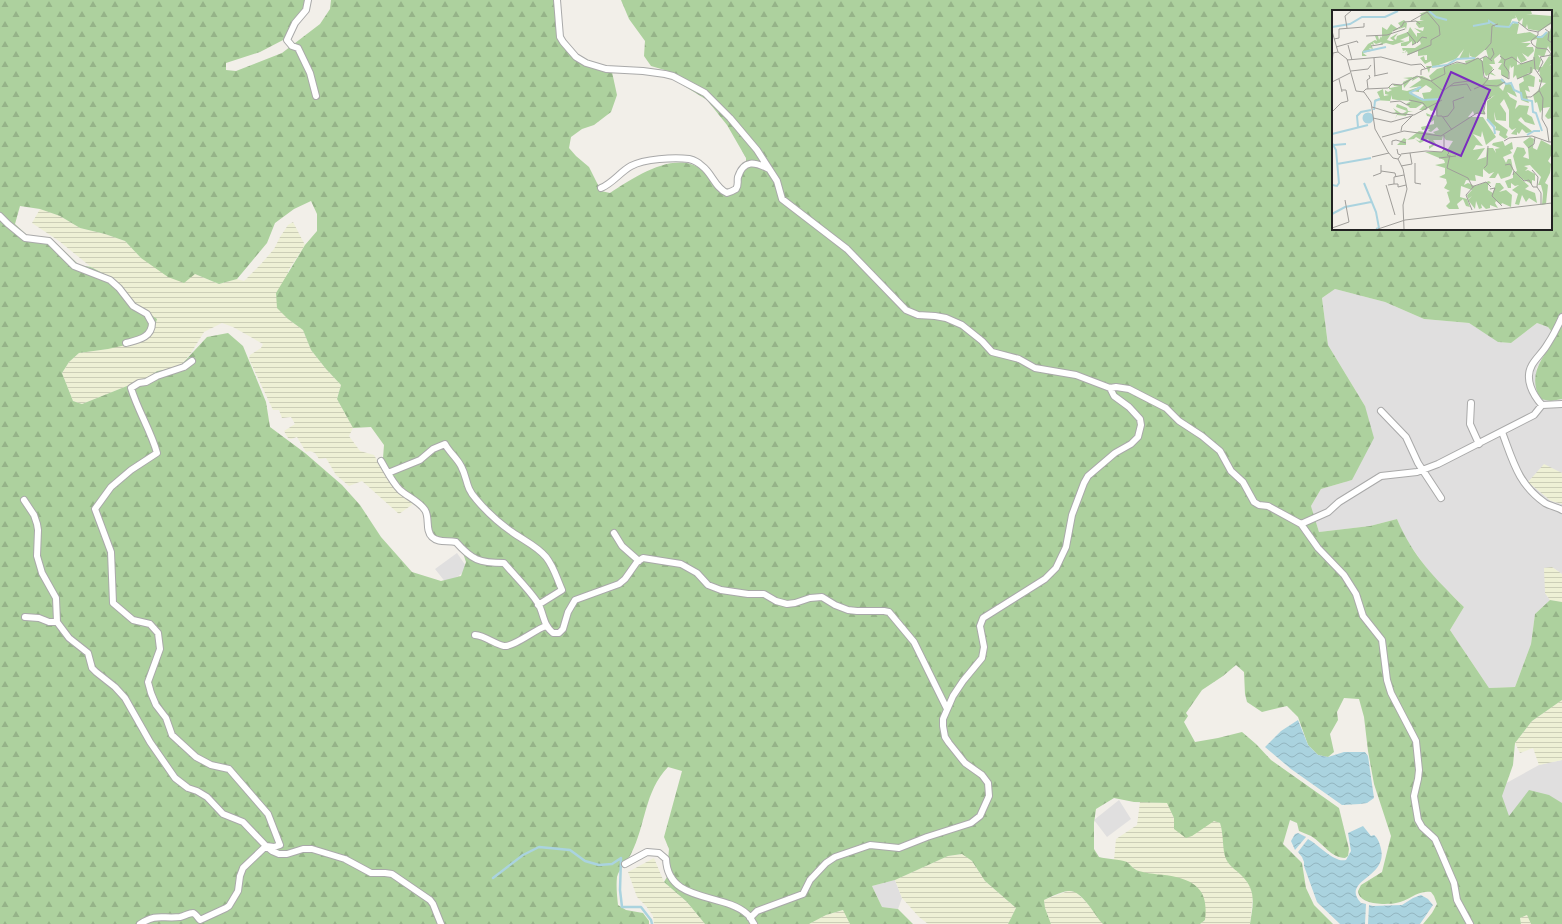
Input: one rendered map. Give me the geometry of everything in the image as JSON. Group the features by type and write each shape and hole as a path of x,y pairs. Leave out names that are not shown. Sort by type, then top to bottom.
{"street":[{"path":"308,0 306,10 295,23 287,40 292,46 298,48 310,73 316,96"},
{"path":"556,0 560,37 576,57 586,63 606,69 643,71 673,76 705,93 730,118 757,150 777,181 782,199 847,249 906,310 918,315 946,318 962,325 992,352 1019,359 1035,368 1076,375 1110,388 1116,387 1129,390 1166,408 1190,430 1202,436 1220,451 1231,471 1243,482 1254,502 1268,506 1301,524 1318,548 1344,575 1356,594 1363,616 1382,640 1387,680 1391,693 1416,741 1419,770 1414,796 1418,820 1425,830 1435,839 1454,883 1457,900 1470,924"},
{"path":"601,188 607,185 630,166 640,162 670,159 691,159 702,166 710,174 717,185 727,193 735,189 742,169 748,164 757,163 769,169"},
{"path":"0,216 25,238 49,241 54,244 74,266 110,280 119,288 133,306 147,314 152,323 151,331 142,339 126,342"},
{"path":"1542,405 1531,391 1530,369 1532,364 1547,345 1562,317"},
{"path":"192,361 184,368 157,376 146,382 139,383 132,388 134,397 152,437 157,453 111,487 95,510 111,552 113,603 133,620 150,624 158,633 160,648 148,682 156,705 166,718 174,739 196,757 211,765 229,769 268,814 280,845 274,847 266,846"},
{"path":"750,918 757,911 803,894 810,880 835,856 870,845 899,848 926,837 971,823 980,816 989,796 988,783 982,775 965,763 945,737 943,719 959,687 982,658 984,647 980,626 983,618 1045,579 1056,568 1066,547 1072,516 1088,476 1115,454 1131,444 1138,437 1141,425 1140,419 1129,407 1114,396 1110,388"},
{"path":"1471,404 1470,424 1479,444"},
{"path":"1301,524 1328,512 1339,502 1381,476 1423,470 1502,432 1534,414 1542,405 1562,404"},
{"path":"1381,410 1406,437 1418,463 1441,498"},
{"path":"1502,432 1508,452 1524,484 1546,504 1562,510"},
{"path":"388,473 420,460 433,449 445,444 448,451 461,465 468,489 476,500 498,521 545,556 549,562 562,590 538,605"},
{"path":"382,461 392,481 426,511 429,530 434,538 456,542 464,551 476,560 493,563 504,562 520,580 538,605 543,613 546,626 553,633 556,634 562,631 565,626 570,606 575,600 619,584 639,561 644,558 658,562 674,562 681,564 697,573 708,585 714,588 740,593 764,594 782,603 795,603 810,598 822,597 835,605 848,610 857,612 889,612 914,642 947,709"},
{"path":"24,500 34,514 37,524 37,556 42,573 56,598 57,622 69,638 88,654 92,668 115,686 125,698 150,742 175,778 188,788 198,791 207,797 224,814 243,822 266,846 279,854 287,854 303,849 312,849 345,859 371,873 392,874 430,900 441,924"},
{"path":"614,533 622,546 639,561"},
{"path":"25,617 39,618 49,622 57,622"},
{"path":"475,635 482,636 500,644 508,645 546,626"},
{"path":"140,924 156,916 180,917 192,913 195,914 200,920 226,908 231,903 238,891 240,872 266,846"},
{"path":"625,864 647,852 659,853 666,859 666,868 671,879 678,885 696,895 738,908 747,914 754,924"}],"shaded area":[{"path":"1335,289 1385,302 1424,319 1469,323 1499,342 1511,343 1537,323 1548,327 1556,337 1536,369 1551,401 1562,399 1562,473 1528,482 1551,501 1562,504 1562,574 1552,567 1545,593 1550,600 1535,614 1531,644 1515,687 1489,688 1450,630 1464,607 1430,573 1405,538 1397,519 1370,526 1319,532 1311,506 1321,489 1352,480 1365,406 1328,345 1322,298"},
{"path":"457,553 468,569 447,584 435,569"},
{"path":"1562,760 1562,868 1501,825 1501,786 1539,765"},
{"path":"1119,800 1131,819 1107,837 1094,820"},
{"path":"895,880 902,898 898,909 882,907 872,886"}],"green space":[{"path":"0,0 306,0 307,5 285,39 260,52 226,63 226,70 236,71 282,53 320,24 330,9 331,0 555,0 560,41 583,64 612,72 617,95 611,112 594,125 582,129 571,137 569,148 589,167 601,191 610,193 643,173 668,164 681,163 692,165 703,171 720,192 729,196 736,191 740,177 746,168 746,158 727,125 707,100 681,84 668,71 651,66 644,56 645,41 629,19 621,0 1562,0 1562,399 1551,401 1540,399 1536,390 1535,381 1538,366 1556,337 1548,327 1537,323 1511,343 1498,342 1469,323 1424,319 1385,302 1335,289 1322,298 1328,345 1365,406 1374,438 1352,480 1321,489 1311,506 1319,532 1370,526 1397,519 1403,533 1418,556 1434,576 1464,607 1450,630 1489,688 1515,687 1531,644 1535,614 1550,600 1562,602 1562,700 1532,721 1515,743 1513,765 1502,796 1509,816 1529,790 1549,795 1562,803 1562,924 1531,924 1527,915 1520,918 1521,924 1423,924 1437,904 1431,892 1417,894 1401,902 1391,904 1373,903 1359,896 1358,891 1361,885 1382,872 1391,836 1374,784 1364,717 1359,699 1344,698 1337,712 1338,720 1330,734 1334,752 1328,757 1318,755 1308,745 1298,717 1287,706 1262,712 1247,702 1244,672 1236,665 1202,690 1186,713 1188,716 1184,722 1195,742 1242,732 1271,760 1339,808 1349,849 1348,856 1345,858 1335,856 1311,836 1299,831 1297,823 1290,820 1283,844 1302,863 1306,888 1314,905 1333,924 1250,924 1253,904 1252,892 1250,886 1226,859 1220,823 1214,821 1192,836 1186,838 1174,829 1174,818 1167,803 1134,802 1114,798 1096,809 1094,823 1094,849 1099,857 1124,861 1137,870 1176,877 1192,883 1204,897 1206,912 1205,920 1200,924 1103,924 1083,898 1073,891 1068,891 1059,893 1044,900 1045,908 1051,924 1008,924 1016,908 985,881 972,861 962,854 948,856 895,880 872,886 882,907 898,909 913,924 850,924 843,910 826,915 809,924 705,924 687,902 664,882 670,872 668,861 669,849 664,837 682,771 668,767 654,787 636,843 617,877 618,905 626,910 643,913 649,921 649,924 0,924","holes":["311,201 317,214 317,231 305,245 276,293 277,308 288,319 303,330 311,350 341,385 337,399 353,428 371,427 384,445 383,458 393,477 429,515 431,531 434,537 460,544 466,562 461,576 441,581 412,572 381,537 360,505 342,485 305,453 270,427 266,402 243,346 228,333 207,337 182,364 176,368 157,371 147,378 82,404 73,401 62,373 69,362 79,353 108,349 144,341 155,326 157,319 137,305 114,279 91,267 79,265 56,243 49,239 28,236 15,224 20,206 40,209 60,216 80,228 125,241 141,258 168,277 184,283 195,274 219,284 237,279 267,243 275,223 294,209"]},
{"path":"40,209 60,216 80,228 125,241 141,258 195,274 219,284 237,279 244,281 274,249 288,225 293,222 305,245 288,271 288,319 303,330 311,350 341,385 337,399 353,428 349,436 360,451 374,455 390,482 402,496 413,504 399,514 362,481 349,486 336,475 326,458 319,459 315,453 310,451 306,452 297,437 291,439 288,438 284,431 295,424 291,417 282,418 279,410 273,410 249,359 250,355 261,348 263,344 233,327 222,323 204,332 191,353 182,364 176,368 157,371 147,378 82,404 73,401 62,373 69,362 79,353 108,349 137,305 114,279 91,267 59,241 32,223"},
{"path":"1544,464 1562,473 1562,504 1551,501 1528,482"},
{"path":"1552,567 1562,574 1562,602 1550,600 1545,593 1544,568"},
{"path":"1562,700 1562,760 1539,765 1533,748 1520,753 1515,743 1532,721"},
{"path":"1140,802 1168,803 1174,818 1174,829 1204,826 1214,821 1220,823 1223,832 1224,846 1231,866 1242,875 1250,886 1253,896 1250,924 1200,924 1205,920 1154,875 1137,871 1127,862 1114,860 1116,839 1137,825"},
{"path":"963,854 972,861 985,881 1016,908 1008,924 928,924 919,917 902,898 895,880 948,856"},
{"path":"654,858 664,882 687,902 705,924 654,924 653,916 637,897 628,872"},
{"path":"1068,891 1076,892 1088,904 1103,924 1051,924 1045,908 1044,900"},
{"path":"844,910 850,924 809,924 826,915"},
{"path":"1527,915 1531,924 1521,924 1520,918"}],"water":[{"path":"1298,720 1308,745 1318,755 1328,757 1344,752 1365,752 1368,756 1374,798 1367,803 1342,805 1291,769 1265,747 1281,731"},
{"path":"1363,826 1371,836 1374,835 1378,839 1381,849 1381,859 1378,866 1360,883 1356,889 1356,895 1361,903 1366,904 1365,924 1340,924 1317,902 1304,866 1304,862 1298,852 1308,839 1337,859 1346,860 1351,851 1348,833"},
{"path":"1298,833 1306,837 1295,850 1291,841 1295,834"},
{"path":"1421,895 1428,899 1433,905 1420,924 1368,924 1369,905 1402,905"}],"waterway":[{"path":"493,878 523,855 539,847 570,850 585,861 599,865 612,864 621,858 620,890 622,907 641,907 651,920 652,924"}]}
